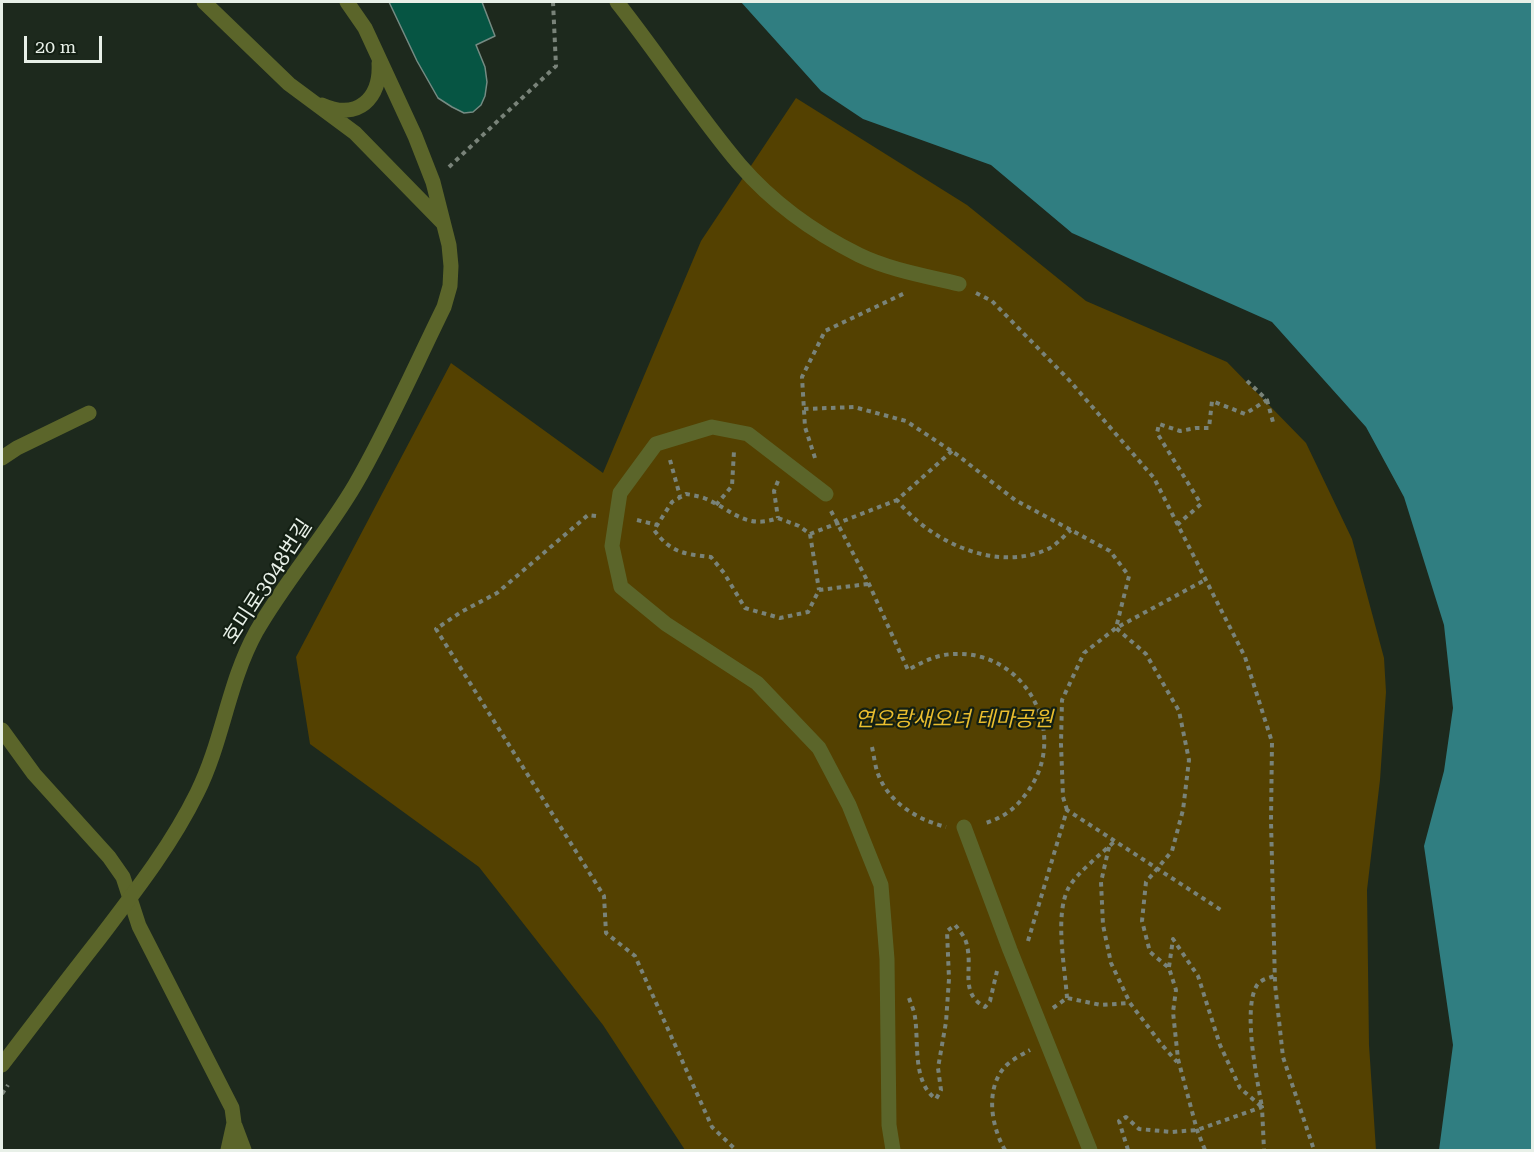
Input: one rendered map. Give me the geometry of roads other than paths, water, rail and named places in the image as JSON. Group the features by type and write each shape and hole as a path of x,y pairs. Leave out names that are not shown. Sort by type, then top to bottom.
{"street":[{"path":"204,2 289,84 362,140 444,224"},
{"name":"호미로3048번길","path":"2,1065 130,897 179,826 198,792 218,742 230,693 256,633 355,485 444,307 450,286 451,266 444,224 433,182 415,136 366,28 347,2"},
{"path":"617,2 740,165 784,207 834,242 861,256 899,269 959,284"},
{"path":"306,97 326,107 340,110 351,110 362,106 371,99 377,89 380,75 379,57"},
{"path":"2,458 17,448 89,413"},
{"path":"826,494 748,434 712,427 656,444 620,493 612,546 621,587 666,624 757,683 819,748 849,805 881,885 887,959 890,1125 893,1150"},
{"path":"2,730 14,750 109,857 123,876 139,926 232,1108 234,1123 244,1150"},
{"path":"964,827 1010,950 1090,1150"},
{"path":"228,1150 234,1123"}],"water":[{"path":"741,2 1532,2 1532,1150 1439,1150 1453,1045 1424,846 1444,771 1453,708 1444,625 1404,497 1366,427 1272,322 1072,233 991,165 863,119 821,91"}],"park label":[{"name":"연오랑새오녀 테마공원","path":"954,720"}]}
